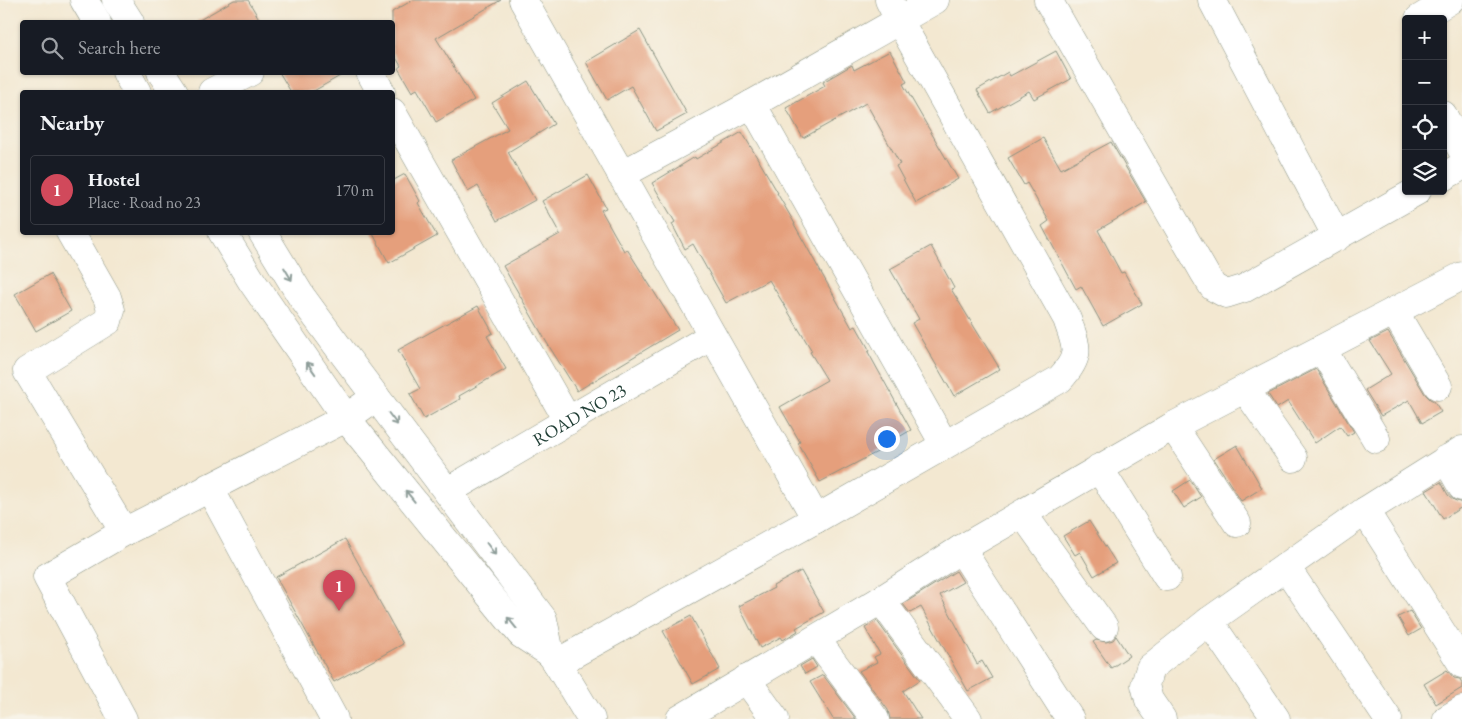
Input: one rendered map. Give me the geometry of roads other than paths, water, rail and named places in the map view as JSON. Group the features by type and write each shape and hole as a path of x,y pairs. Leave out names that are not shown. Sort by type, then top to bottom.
{"street":[{"path":"84,0 96,20"},
{"path":"116,0 129,20"},
{"path":"523,0 816,519"},
{"path":"622,175 752,104 894,10 936,0"},
{"path":"1048,0 1213,287 1226,294 1245,288 1410,195"},
{"path":"1212,0 1337,236"},
{"path":"1426,15 1450,0"},
{"path":"554,658 816,519 1060,379 1073,365 1076,346 1066,320 894,10"},
{"path":"128,75 136,90"},
{"path":"163,75 173,90"},
{"path":"216,90 244,75"},
{"path":"372,75 380,90"},
{"path":"752,104 944,444"},
{"path":"395,117 568,421"},
{"path":"1447,122 1462,150"},
{"path":"1447,175 1462,166"},
{"path":"72,235 108,297 111,310 108,321 27,371 124,532"},
{"path":"224,235 251,280 346,418 521,634 554,658"},
{"path":"264,235 301,296 543,619 554,658 591,719"},
{"path":"680,719 881,600 961,549 1173,426 1394,311 1460,282"},
{"path":"1394,311 1438,386"},
{"name":"ROAD NO 23","path":"448,491 712,336"},
{"path":"1322,348 1376,439"},
{"path":"1245,389 1293,458"},
{"path":"123,719 47,577 124,532 346,418 376,397"},
{"path":"1173,426 1237,522"},
{"path":"1162,719 1148,700 1145,685 1150,668 1210,621 1365,510 1454,455 1462,487"},
{"path":"1099,468 1168,577"},
{"path":"209,487 334,719"},
{"path":"1365,510 1462,664"},
{"path":"1023,514 1104,627"},
{"path":"961,549 1070,719"},
{"path":"1286,567 1388,719"},
{"path":"881,600 968,719"},
{"path":"1210,621 1276,719"},
{"path":"816,639 875,719"},
{"path":"746,679 775,719"},
{"path":"1447,719 1462,710"}],"place":[{"name":"Hostel","path":"339,611"}]}
